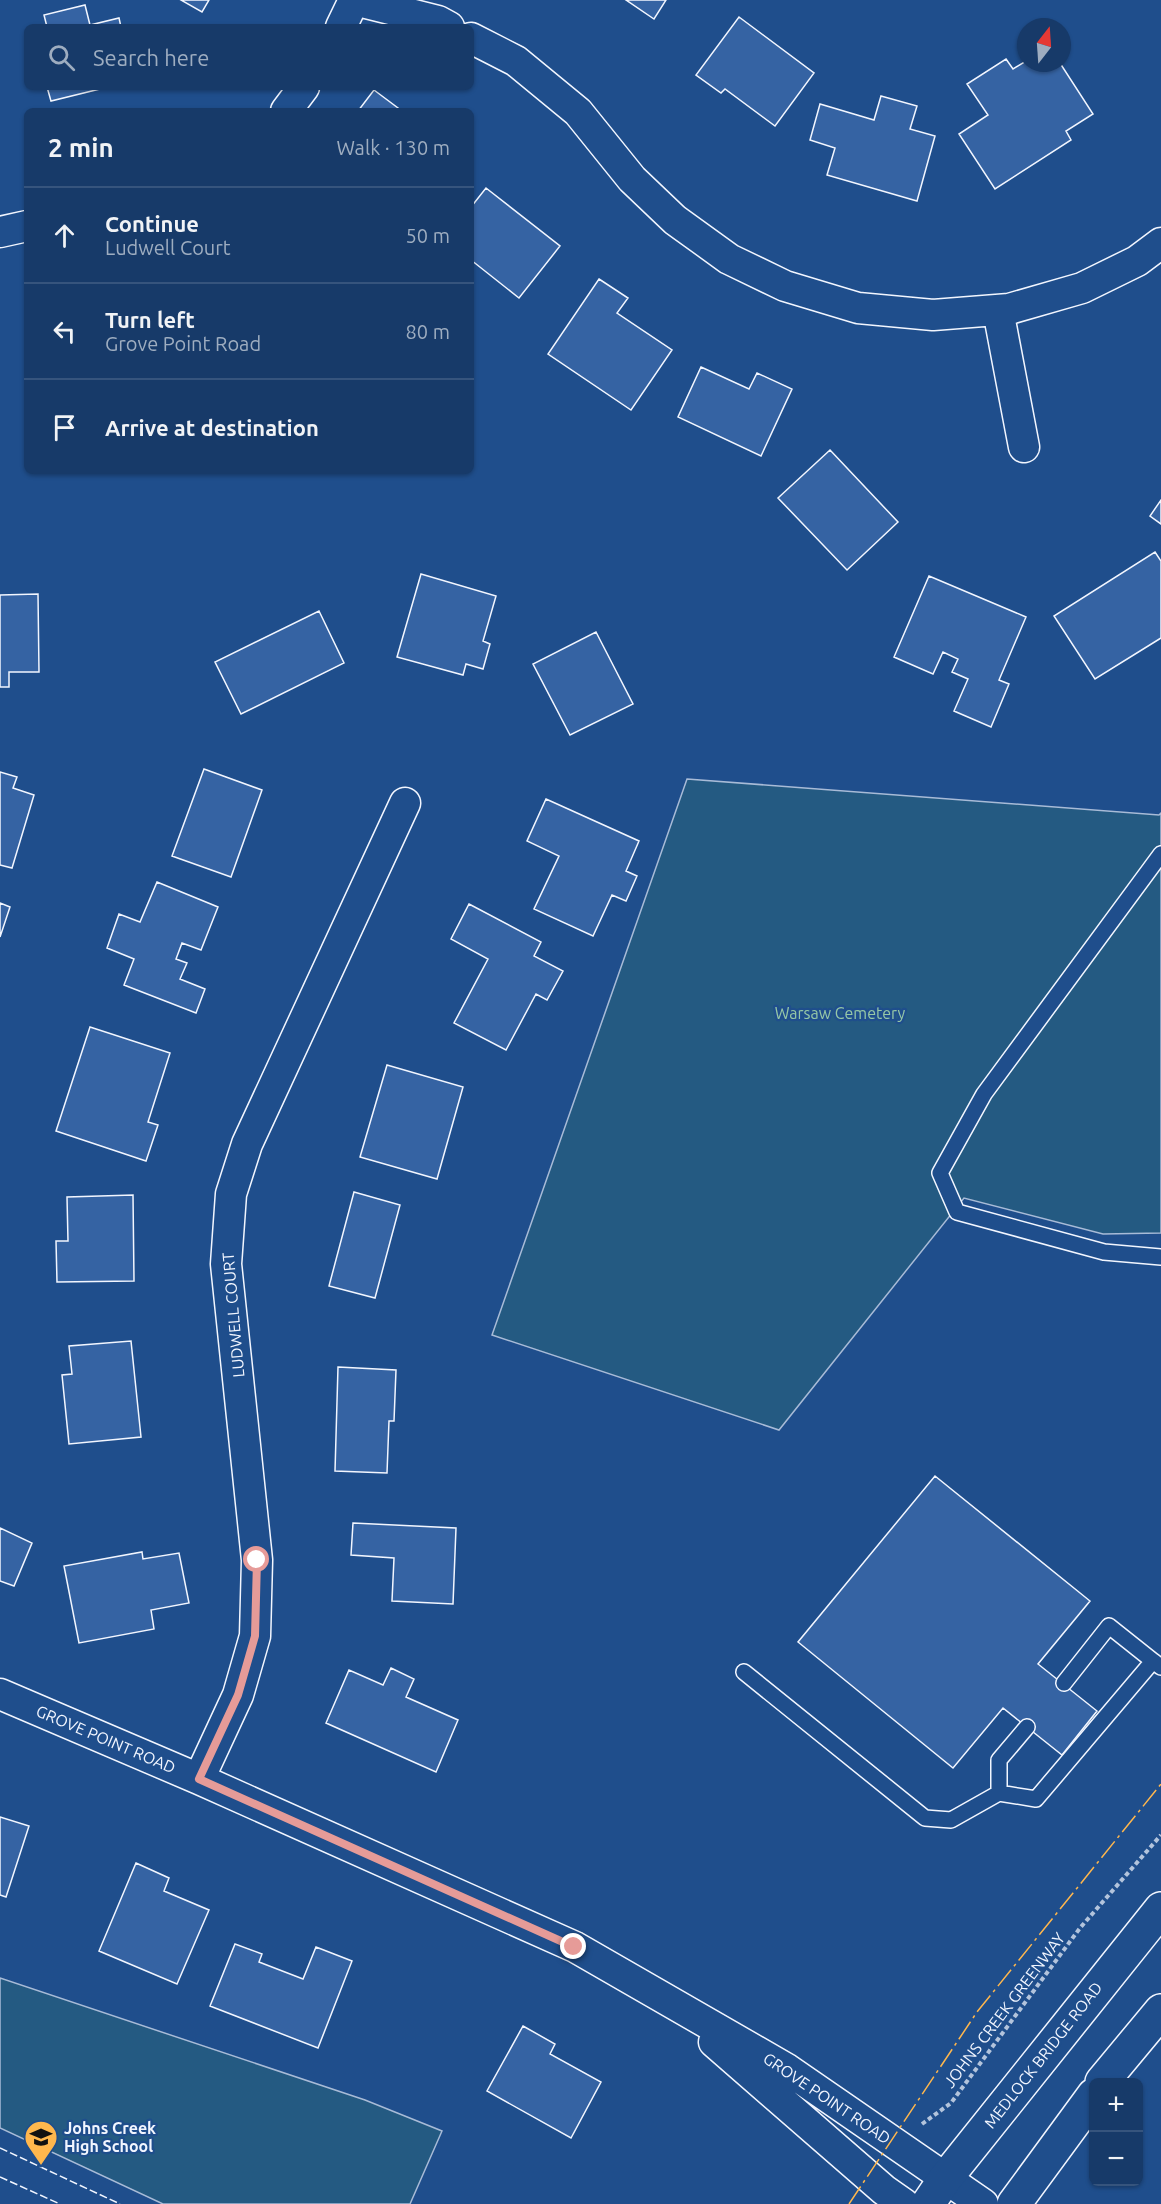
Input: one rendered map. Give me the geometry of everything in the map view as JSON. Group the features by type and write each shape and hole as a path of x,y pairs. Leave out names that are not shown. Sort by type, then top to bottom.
{"highway":[{"name":"MEDLOCK BRIDGE ROAD","path":"937,2191 1161,1909"},
{"path":"1105,2078 1161,2011"},
{"path":"1014,2204 1089,2102"}],"street":[{"path":"342,24 354,0 444,24"},
{"path":"474,40 516,61 578,112 632,179 666,212 729,259 785,286 858,308 933,315 998,310 1082,288 1137,261 1161,243"},
{"path":"288,108 302,90"},
{"path":"0,232 24,227"},
{"path":"998,310 1024,447"},
{"name":"LUDWELL COURT","path":"199,1779 238,1695 255,1636 257,1611 257,1560 226,1264 231,1194 247,1144 405,803"},
{"name":"GROVE POINT ROAD","path":"0,1694 199,1779 574,1947 787,2069 906,2151 937,2191 983,2204"},
{"name":"GROVE POINT ROAD","path":"667,2001 884,2190 904,2204"}],"lane":[{"path":"1161,854 984,1094 940,1173 957,1212 1104,1252 1161,1257"},
{"path":"744,1672 925,1818 951,1820 999,1793 1036,1799 1157,1664 1109,1626 1064,1683"},
{"path":"999,1793 999,1760 1027,1727"}],"path":[{"name":"JOHNS CREEK GREENWAY","path":"906,2151 924,2121 951,2103 1080,1928 1161,1835"}],"green space":[{"name":"Warsaw Cemetery","path":"687,779 1159,815 1161,813 1161,1233 1103,1234 964,1198 779,1430 492,1335"},
{"path":"0,1978 365,2100 442,2131 410,2204 163,2204 0,2128"}],"building":[{"path":"181,0 209,0 202,12"},
{"path":"626,0 666,0 654,19"},
{"path":"85,5 90,24 46,24 44,15"},
{"path":"739,17 814,73 775,126 725,89 721,93 696,75"},
{"path":"119,18 120,24 94,24"},
{"path":"1006,59 1013,69 1017,67 1017,72 1066,72 1093,114 1066,131 1071,140 995,189 959,134 988,115 967,84"},
{"path":"48,90 96,90 51,101"},
{"path":"374,90 398,108 360,108"},
{"path":"881,96 917,106 910,129 935,136 917,201 827,175 835,148 810,140 820,104 874,120"},
{"path":"486,188 560,246 519,298 474,262 474,203"},
{"path":"599,279 628,298 617,313 672,350 631,410 548,354"},
{"path":"701,367 749,389 757,373 792,389 761,456 678,417"},
{"path":"830,450 898,522 847,570 778,498"},
{"path":"1161,500 1161,524 1150,516"},
{"path":"1155,552 1161,561 1161,638 1095,679 1054,616"},
{"path":"421,574 496,596 483,641 490,644 483,669 466,664 463,675 397,657"},
{"path":"929,576 1026,617 999,680 1009,684 991,727 954,711 968,679 952,672 958,659 943,652 933,674 894,657"},
{"path":"38,594 39,672 9,672 9,687 0,687 0,595"},
{"path":"319,611 344,663 241,714 215,662"},
{"path":"596,632 633,704 570,735 533,664"},
{"path":"204,769 262,790 231,877 172,856"},
{"path":"0,772 17,777 13,788 34,795 12,868 0,865"},
{"path":"546,799 639,841 626,871 637,876 626,901 612,895 593,936 534,909 559,856 527,841"},
{"path":"157,882 218,907 201,950 182,943 176,959 187,963 180,979 205,989 196,1013 124,985 134,959 107,948 119,914 140,922"},
{"path":"0,903 10,907 0,937"},
{"path":"469,904 541,942 534,956 563,971 547,1000 536,994 506,1050 454,1023 488,959 451,939"},
{"path":"90,1027 170,1053 148,1122 158,1125 146,1161 56,1131"},
{"path":"387,1065 463,1087 437,1179 360,1157"},
{"path":"354,1192 400,1205 375,1298 329,1286"},
{"path":"133,1195 134,1281 57,1282 56,1241 68,1241 67,1197"},
{"path":"131,1341 141,1437 69,1444 62,1375 72,1374 69,1346"},
{"path":"338,1367 396,1370 394,1421 389,1421 387,1473 335,1471"},
{"path":"935,1476 1090,1601 1038,1664 1097,1711 1062,1755 1003,1708 953,1768 798,1642"},
{"path":"353,1523 456,1528 453,1604 392,1601 394,1558 351,1555"},
{"path":"0,1528 32,1543 14,1586 0,1581"},
{"path":"142,1552 143,1559 179,1553 189,1603 151,1610 154,1629 79,1643 64,1566"},
{"path":"391,1668 414,1679 406,1697 458,1720 436,1772 326,1723 349,1670 383,1685"},
{"path":"0,1817 29,1826 6,1897 0,1895"},
{"path":"136,1863 169,1878 164,1891 209,1910 177,1984 99,1951"},
{"path":"235,1944 262,1954 259,1962 303,1979 316,1947 352,1961 318,2048 210,2006"},
{"path":"523,2026 555,2044 550,2054 601,2082 571,2138 487,2091"}],"fence":[{"path":"0,2148 120,2204"},
{"path":"0,2177 60,2204"}],"power":[{"path":"849,2204 977,2012 1161,1784"}],"place":[{"name":"Johns Creek High School","path":"41,2166"}],"route":[{"path":"257,1560 255,1636 238,1695 199,1779 574,1947"}]}
